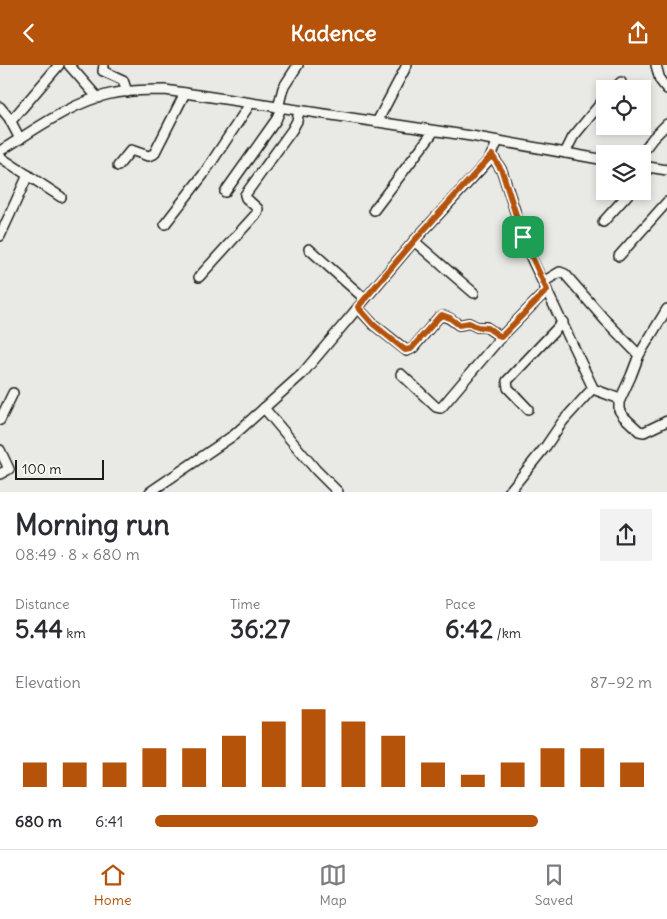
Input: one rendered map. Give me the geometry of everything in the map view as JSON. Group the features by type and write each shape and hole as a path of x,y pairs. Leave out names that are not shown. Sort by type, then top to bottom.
{"street":[{"path":"11,121 59,65"},
{"path":"69,65 98,97"},
{"path":"104,65 103,71 123,80 127,91"},
{"path":"225,192 276,120 282,88 298,65"},
{"path":"377,122 407,65"},
{"path":"656,65 660,80 667,89"},
{"path":"0,151 63,112 98,97 127,91 165,90 498,141 596,158"},
{"path":"118,166 131,150 148,155 154,154 185,93"},
{"path":"165,225 202,175 250,104"},
{"path":"0,107 11,121 20,139"},
{"path":"565,153 571,140 596,109"},
{"path":"200,277 257,213 258,209 246,198 245,194 292,130 297,121 299,111"},
{"path":"647,145 667,124"},
{"path":"374,210 434,131"},
{"path":"150,491 234,435 309,367 336,332 414,241 492,155 498,141"},
{"path":"492,155 502,171 523,237 593,389"},
{"path":"0,157 61,197"},
{"path":"651,167 667,169"},
{"path":"1,233 28,175"},
{"path":"603,222 623,200"},
{"path":"619,257 664,213 667,202"},
{"path":"414,241 474,293"},
{"path":"309,249 365,299"},
{"path":"401,374 436,407 440,408 545,286 560,272 565,274 639,355"},
{"path":"358,307 373,324 407,351 442,315 459,325 469,323 477,327 486,327 501,337"},
{"path":"667,309 639,355 620,399 621,413 639,431 644,432 667,421"},
{"path":"528,409 508,388 507,381 563,322"},
{"path":"593,389 620,399"},
{"path":"509,491 549,443 564,419 593,389"},
{"path":"0,420 13,393"},
{"path":"264,408 316,470 338,491"},
{"path":"0,450 8,469 0,474"}],"route":[{"path":"492,155 502,171 523,237 547,290 501,337 486,327 479,328 469,323 459,325 447,316 442,315 407,351 402,349 373,324 358,307 443,208 492,155"}]}
